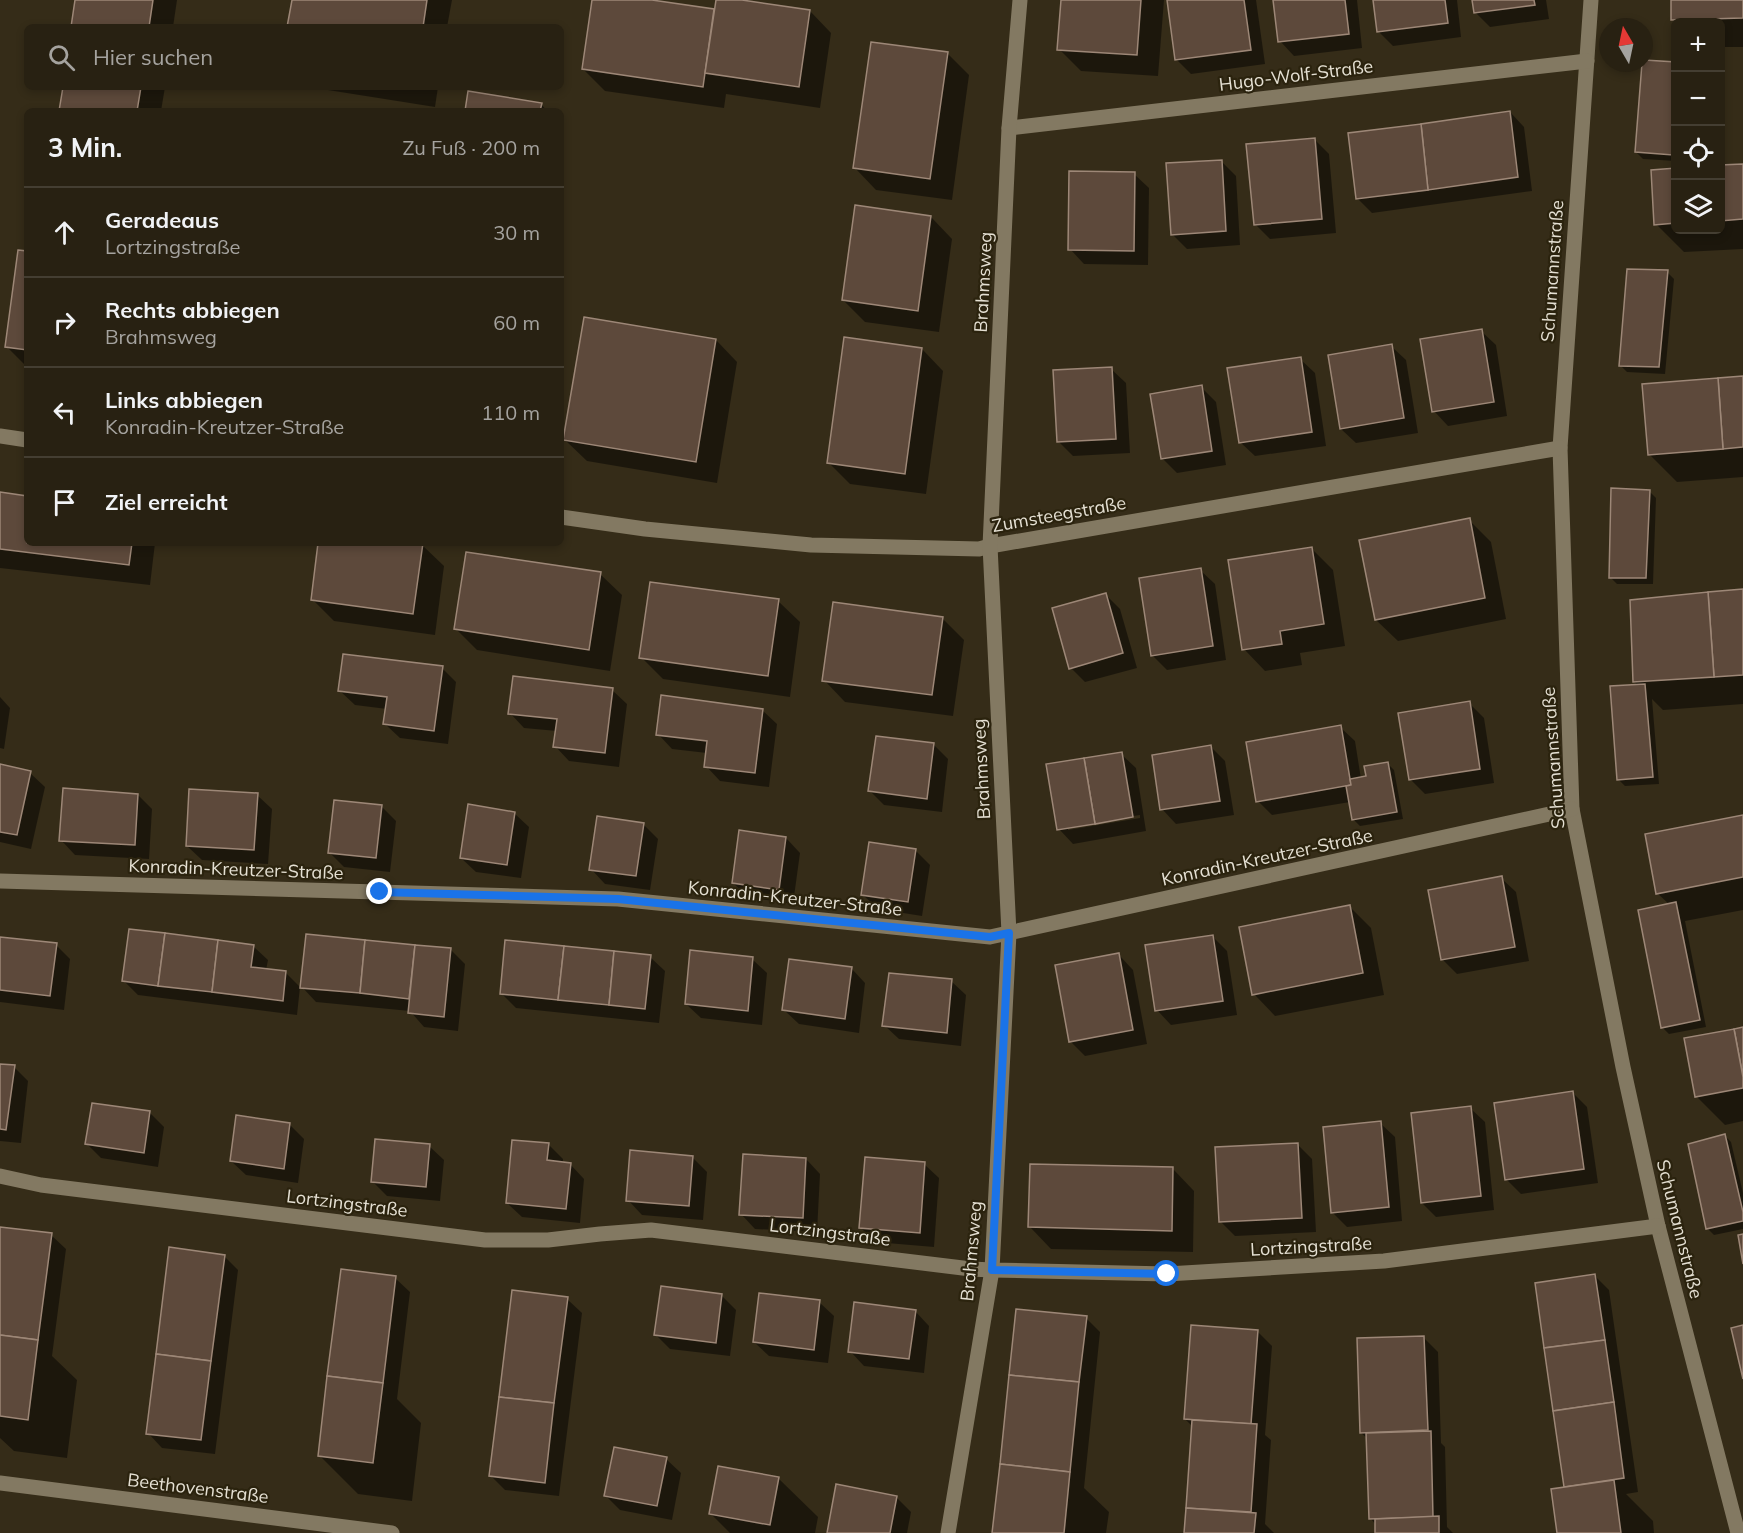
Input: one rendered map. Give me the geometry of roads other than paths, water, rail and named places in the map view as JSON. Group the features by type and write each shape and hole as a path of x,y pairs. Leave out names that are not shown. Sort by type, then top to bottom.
{"street":[{"name":"Brahmsweg","path":"948,1533 992,1270 1009,933 990,546 1009,129 1020,0"},
{"name":"Schumannstraße","path":"1591,0 1560,448 1572,809 1623,1067 1658,1226 1738,1533"},
{"name":"Hugo-Wolf-Straße","path":"1009,129 1587,61"},
{"path":"0,436 24,440"},
{"name":"Zumsteegstraße","path":"564,517 645,529 811,545 980,549 1560,448"},
{"name":"Konradin-Kreutzer-Straße","path":"0,882 618,899 990,937 1572,809"},
{"name":"Lortzingstraße","path":"0,1176 41,1185 485,1240 548,1240 651,1230 992,1270 1167,1274 1384,1261 1658,1226"},
{"name":"Beethovenstraße","path":"0,1483 392,1533"}]}
